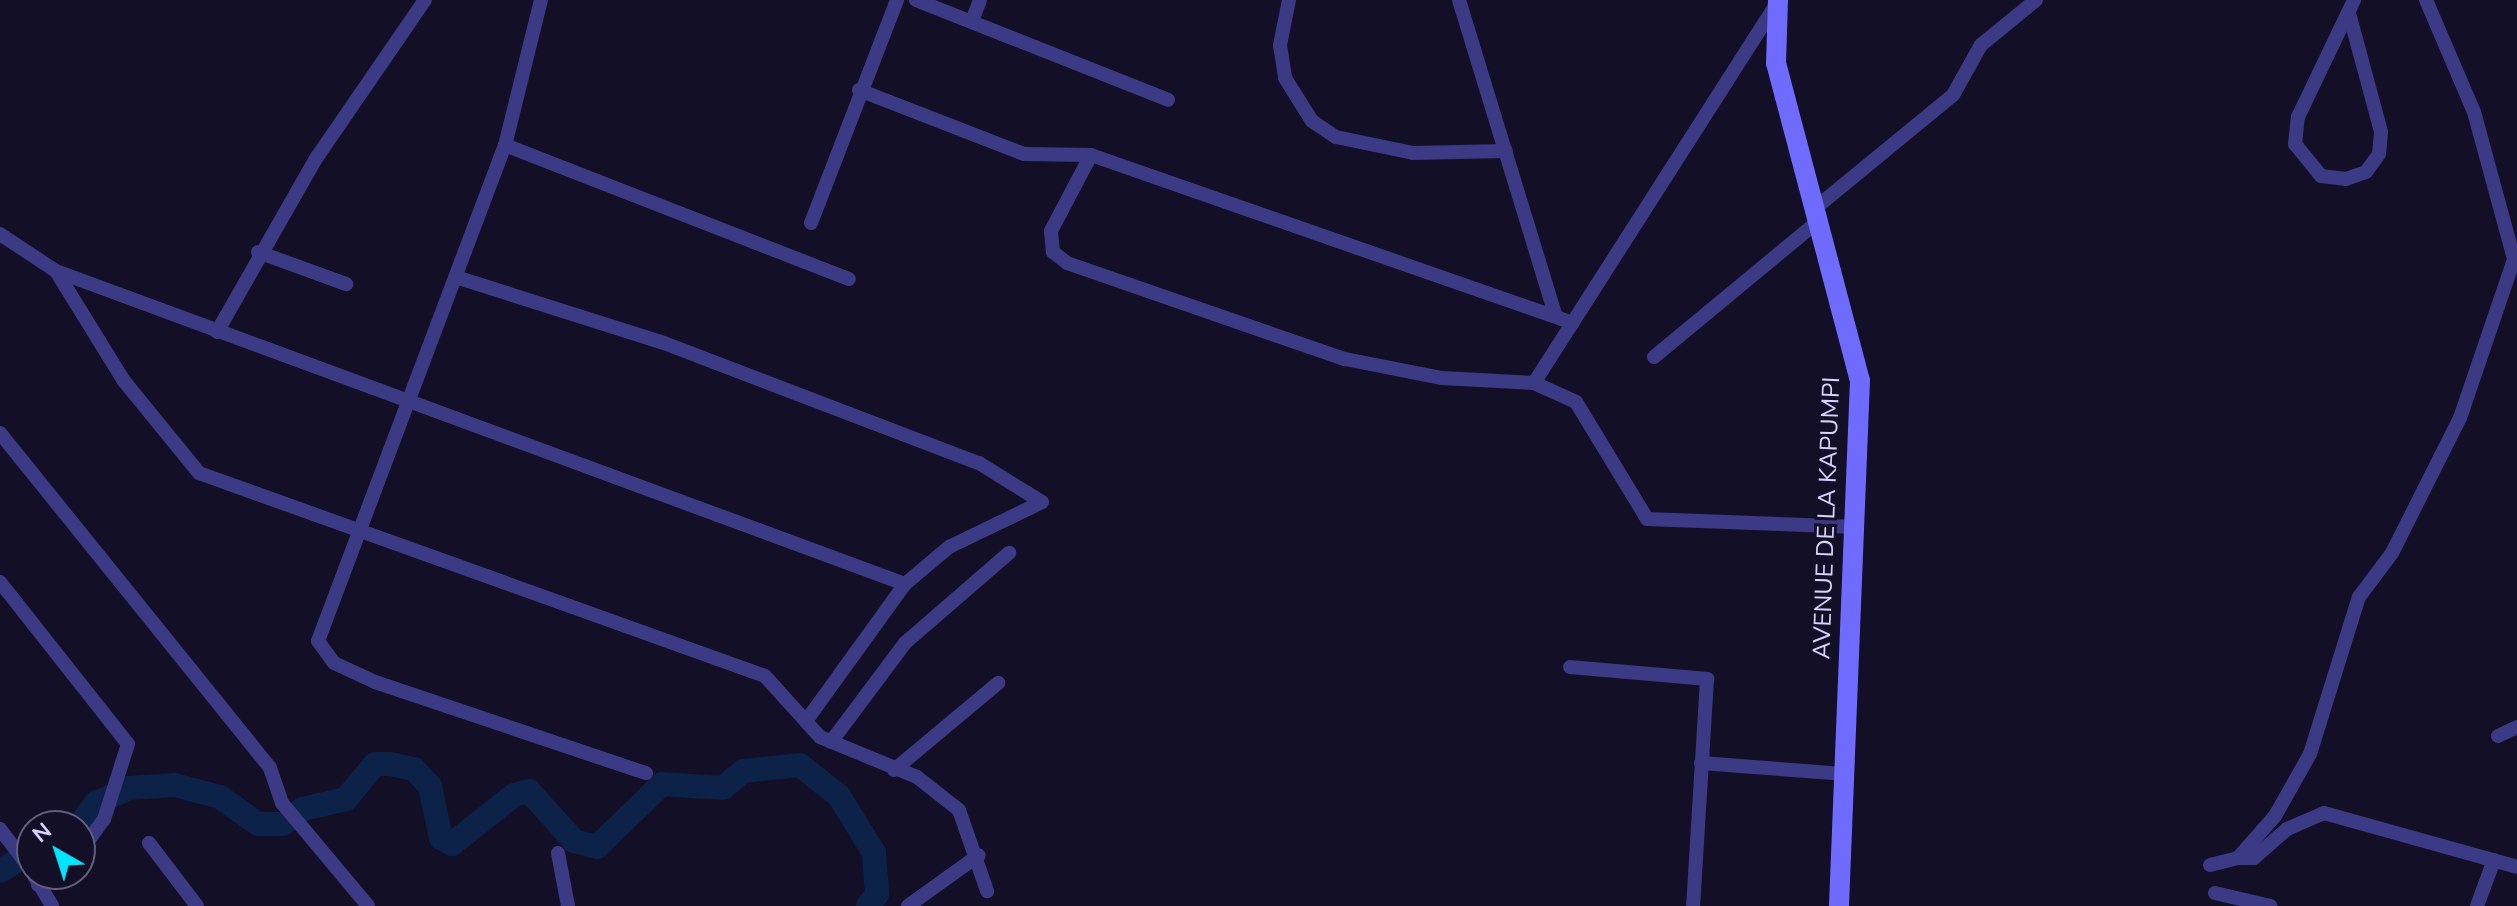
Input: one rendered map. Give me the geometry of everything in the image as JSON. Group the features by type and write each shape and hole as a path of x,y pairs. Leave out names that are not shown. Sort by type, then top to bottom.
{"main road":[{"name":"AVENUE DE LA KAPUMPI","path":"1778,2 1776,63 1815,216 1856,345 1862,408 1839,906"}],"street":[{"path":"217,332 258,252 425,0"},
{"path":"541,0 505,145 459,278 357,532 318,641 334,663 646,773"},
{"path":"811,223 859,90 897,0"},
{"path":"916,0 1168,100"},
{"path":"972,21 980,0"},
{"path":"1289,0 1280,45 1285,78 1312,121 1336,137 1413,153 1506,151"},
{"path":"1459,0 1555,314"},
{"path":"1654,357 1953,95 1981,45 2036,0"},
{"path":"2238,858 2275,816 2323,728 2359,597 2392,553 2460,418 2514,259 2474,112 2426,0"},
{"path":"1534,383 1778,2"},
{"path":"2351,7 2381,132 2379,154 2366,172 2346,179 2321,176 2295,144 2298,117 2351,7"},
{"path":"859,90 1024,154 1091,155 1555,314 1573,323"},
{"path":"505,145 849,279"},
{"path":"1091,155 1051,231 1053,252 1067,263 1345,359 1442,378 1534,383 1576,402 1647,519 1856,527"},
{"path":"0,234 56,271 905,584"},
{"path":"258,252 346,284"},
{"path":"56,271 124,381 199,473 765,676 831,742 917,777 959,810 979,855 987,891"},
{"path":"459,278 664,343 979,463 1042,502 949,547 905,584 809,717"},
{"path":"0,433 270,768 282,803 368,906"},
{"path":"831,742 905,643 1009,553"},
{"path":"0,582 128,744 104,819 96,830"},
{"path":"1570,667 1701,673 1711,687 1701,763 1693,906"},
{"path":"894,770 998,683"},
{"path":"2498,736 2517,727"},
{"path":"1701,763 1843,774"},
{"path":"2210,865 2238,858 2254,858 2287,829 2324,813 2517,867"},
{"path":"0,829 16,852"},
{"path":"149,843 197,906"},
{"path":"558,853 568,906"},
{"path":"908,906 979,855"},
{"path":"2477,906 2494,860"},
{"path":"2215,893 2226,890 2270,906"}],"waterway":[{"path":"91,810 96,803 129,788 175,785 220,797 258,824 283,824 303,809 346,799 375,764 390,764 414,769 430,786 441,838 452,844 514,795 529,791 574,841 597,847 662,784 723,788 743,771 800,765 839,796 874,853 877,894 868,906"},
{"path":"0,871 16,862"}]}
